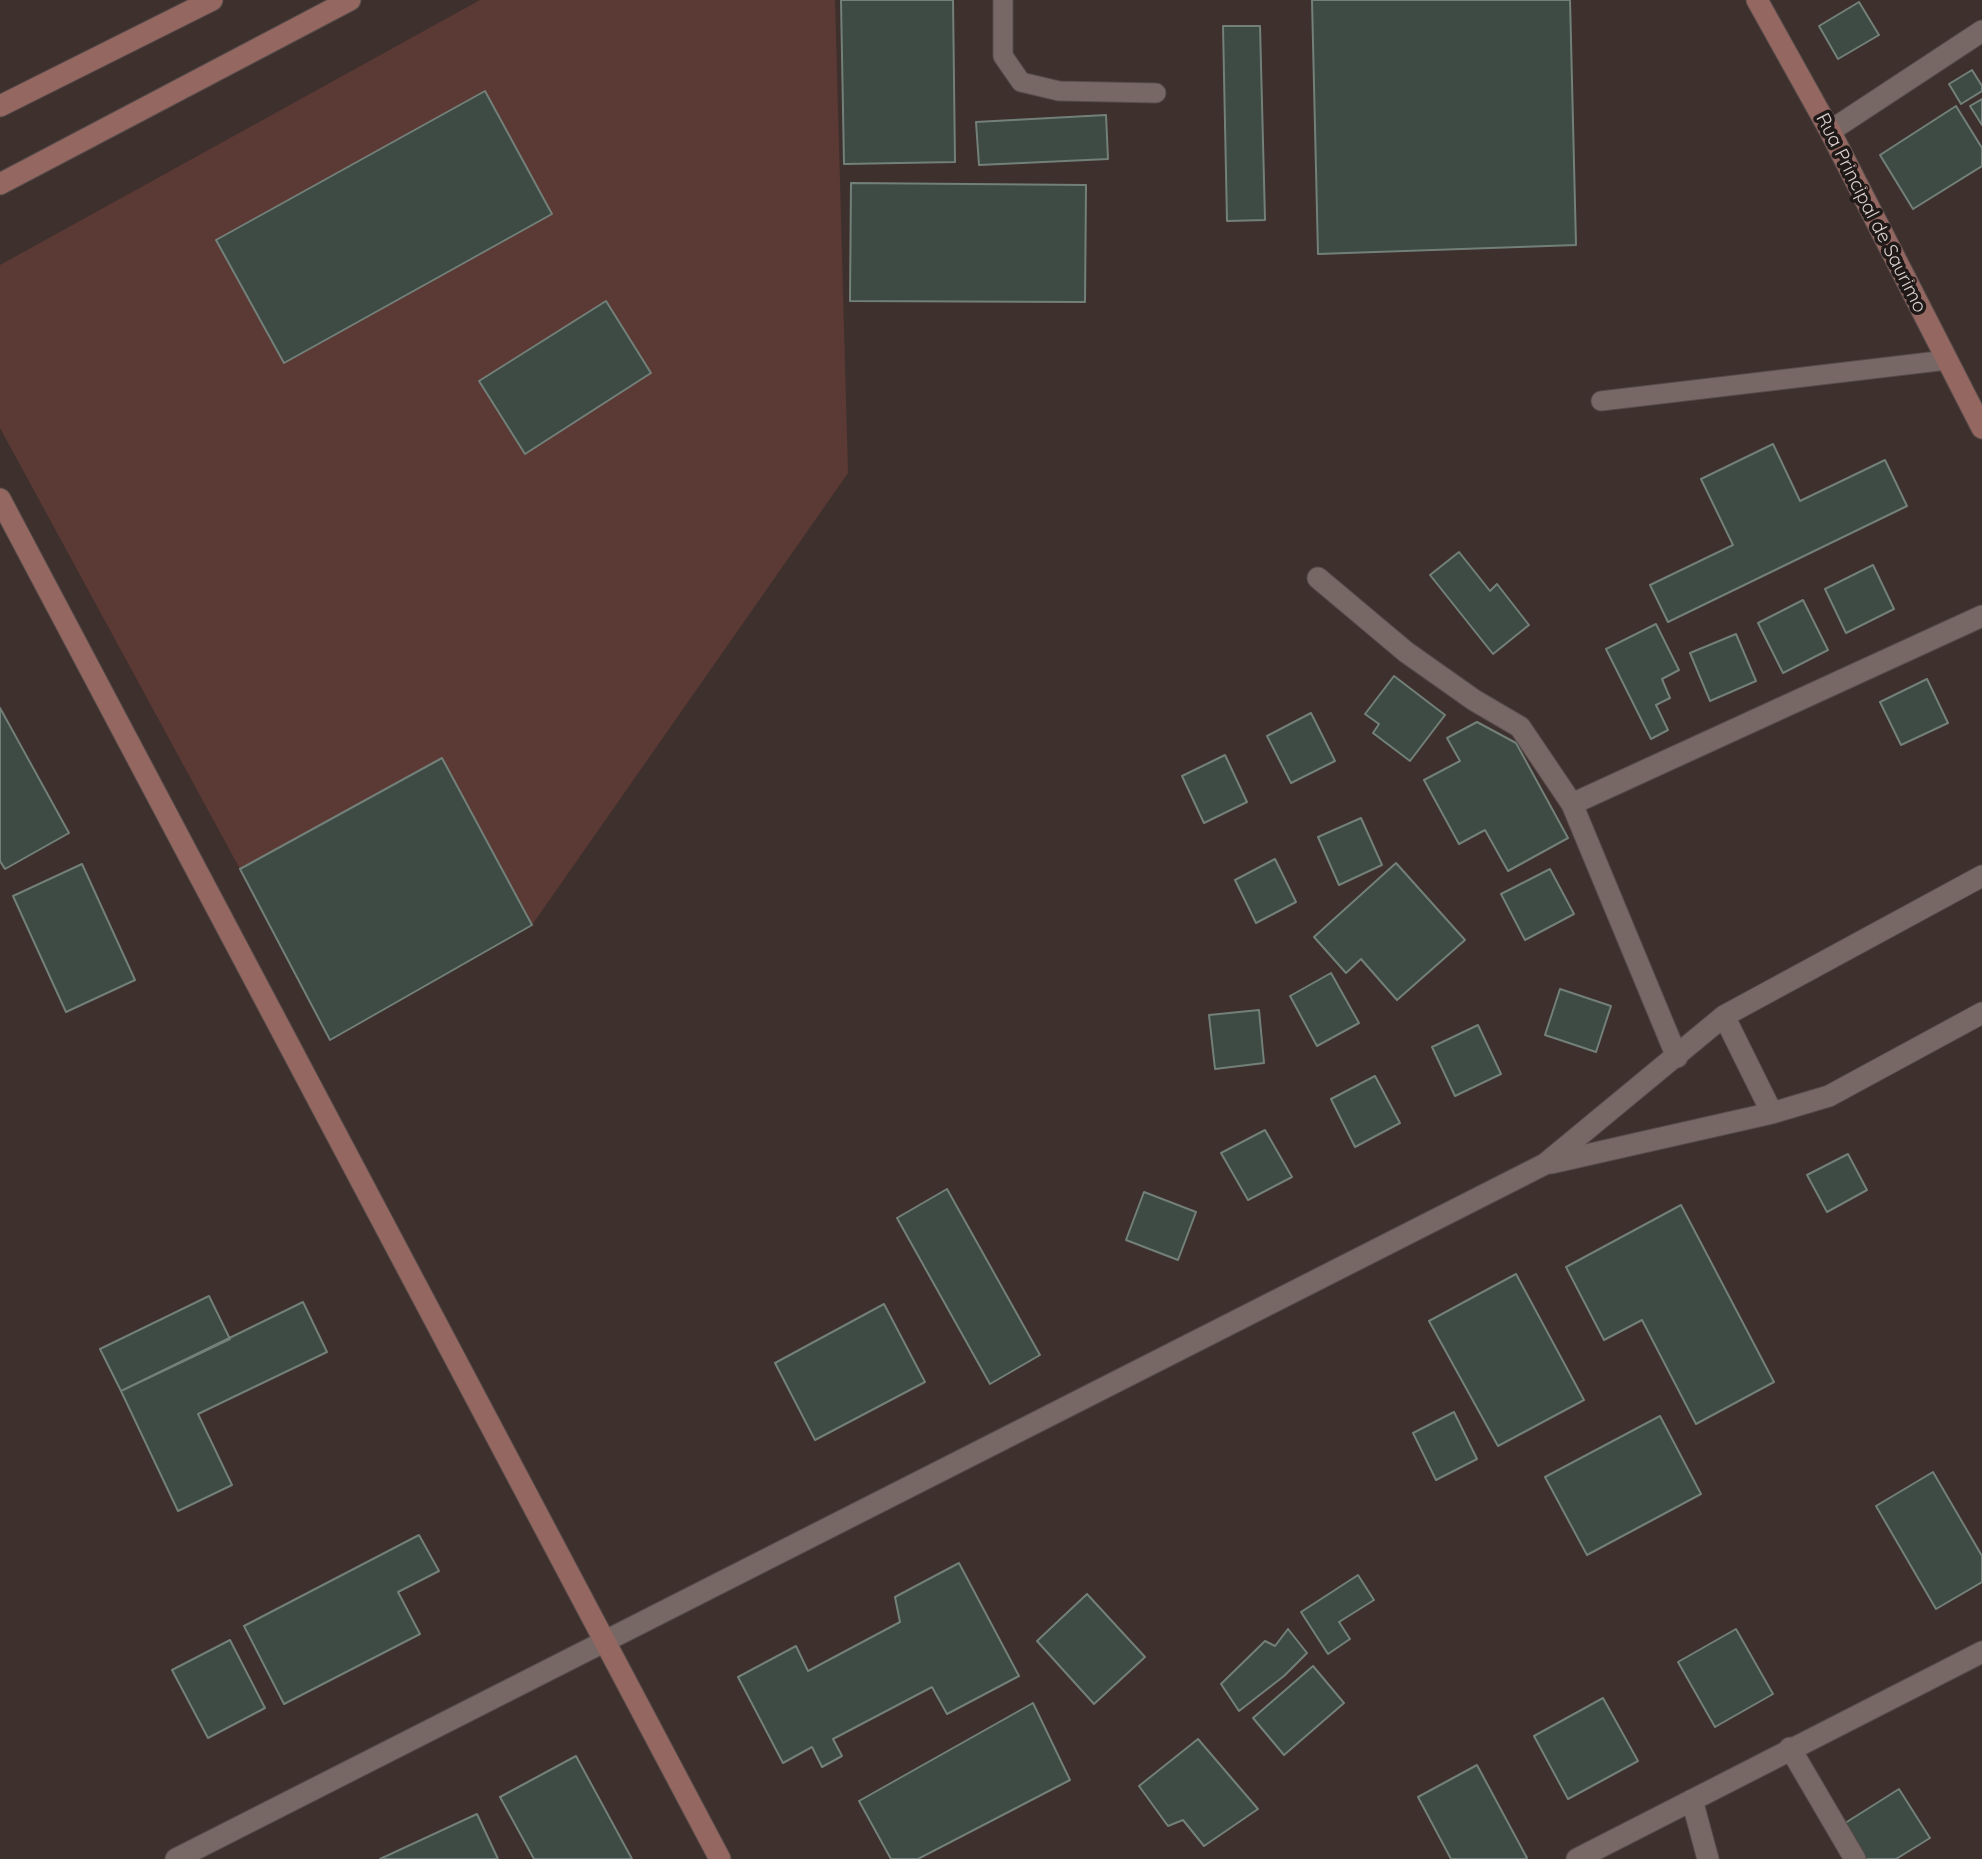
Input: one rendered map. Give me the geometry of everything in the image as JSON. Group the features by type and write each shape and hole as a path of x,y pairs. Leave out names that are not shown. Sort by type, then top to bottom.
{"street":[{"path":"0,106 212,0"},
{"path":"0,184 350,0"},
{"name":"Rua Principal de Saurimo","path":"1757,0 1830,131 1982,428"},
{"path":"1830,131 1982,31"},
{"path":"0,499 434,1321 606,1639 720,1859"},
{"path":"1318,578 1406,652 1474,700 1520,727 1573,804 1677,1057"},
{"path":"1573,804 1982,616"},
{"path":"176,1859 1545,1164 1724,1016 1982,876"},
{"path":"1545,1164 1772,1113 1829,1096 1982,1013"},
{"path":"1724,1016 1772,1113"},
{"path":"1577,1859 1982,1652"},
{"path":"1790,1748 1854,1859"},
{"path":"1692,1800 1708,1859"}],"lane":[{"path":"1003,0 1003,56 1021,82 1059,91 1156,93"},
{"path":"1601,401 1947,360"}],"shaded area":[{"path":"480,0 835,0 848,473 532,925 441,758 240,869 0,428 0,265"}],"building":[{"path":"841,0 953,0 955,162 844,164"},
{"path":"1312,0 1570,0 1576,245 1318,254"},
{"path":"1859,2 1879,35 1838,59 1819,26"},
{"path":"1223,26 1260,26 1265,220 1227,221"},
{"path":"1972,70 1982,86 1982,91 1961,104 1949,84"},
{"path":"485,91 552,214 284,363 216,240"},
{"path":"1982,99 1982,125 1970,106"},
{"path":"1956,106 1982,148 1982,166 1913,209 1880,155"},
{"path":"1106,115 1108,159 979,165 976,122"},
{"path":"851,183 1086,185 1085,302 850,301"},
{"path":"606,301 651,373 525,454 479,381"},
{"path":"1773,444 1800,501 1885,460 1907,506 1668,622 1650,585 1733,545 1701,479"},
{"path":"1459,552 1490,591 1497,584 1529,625 1493,654 1430,575"},
{"path":"1873,565 1894,609 1846,633 1825,589"},
{"path":"1803,600 1828,650 1783,673 1758,623"},
{"path":"1656,624 1679,670 1662,679 1670,698 1656,705 1668,730 1651,739 1606,649"},
{"path":"1736,634 1756,681 1710,701 1690,653"},
{"path":"1394,676 1445,715 1410,761 1373,733 1379,724 1365,714"},
{"path":"1927,679 1948,723 1901,745 1880,702"},
{"path":"0,708 69,833 5,869 0,861"},
{"path":"1311,713 1335,761 1291,783 1267,736"},
{"path":"1477,722 1516,743 1568,838 1508,871 1485,830 1459,844 1424,780 1460,761 1447,738"},
{"path":"1225,755 1247,802 1204,823 1182,776"},
{"path":"442,758 532,925 330,1040 240,869"},
{"path":"1361,818 1382,865 1339,885 1318,837"},
{"path":"1275,859 1296,902 1256,923 1235,880"},
{"path":"1396,863 1465,940 1397,1000 1361,959 1346,973 1314,937"},
{"path":"82,864 135,980 66,1012 13,896"},
{"path":"1550,869 1574,914 1525,940 1501,894"},
{"path":"1331,973 1359,1023 1317,1046 1290,996"},
{"path":"1560,989 1611,1006 1596,1052 1545,1035"},
{"path":"1259,1010 1264,1063 1215,1069 1209,1015"},
{"path":"1478,1025 1501,1074 1455,1096 1432,1047"},
{"path":"1375,1076 1400,1123 1355,1147 1331,1099"},
{"path":"1265,1130 1292,1177 1248,1200 1221,1153"},
{"path":"1848,1154 1867,1190 1827,1212 1807,1175"},
{"path":"947,1189 1040,1355 990,1384 897,1218"},
{"path":"1144,1192 1196,1212 1178,1260 1126,1240"},
{"path":"1681,1205 1774,1382 1696,1424 1642,1320 1604,1340 1566,1267"},
{"path":"1516,1274 1584,1400 1498,1446 1429,1321"},
{"path":"209,1296 230,1339 121,1391 100,1349"},
{"path":"303,1302 327,1352 198,1414 232,1485 178,1511 121,1391"},
{"path":"884,1304 925,1382 815,1440 775,1363"},
{"path":"1454,1412 1477,1459 1436,1480 1413,1433"},
{"path":"1660,1416 1701,1494 1587,1555 1545,1477"},
{"path":"1933,1472 1982,1556 1982,1582 1936,1609 1876,1506"},
{"path":"419,1535 439,1571 398,1592 420,1634 284,1704 244,1626"},
{"path":"959,1563 1019,1676 947,1714 932,1687 833,1739 842,1756 822,1767 812,1747 783,1763 738,1677 796,1646 808,1671 900,1622 895,1597"},
{"path":"1358,1575 1374,1600 1339,1622 1350,1639 1328,1654 1301,1612"},
{"path":"1087,1594 1145,1657 1094,1704 1037,1641"},
{"path":"1288,1629 1307,1653 1284,1676 1239,1711 1221,1684 1265,1641 1275,1646"},
{"path":"1736,1629 1773,1694 1715,1727 1678,1662"},
{"path":"230,1640 265,1708 208,1738 172,1670"},
{"path":"1313,1666 1344,1703 1284,1755 1253,1718"},
{"path":"1603,1698 1638,1761 1568,1799 1534,1736"},
{"path":"1033,1703 1070,1780 918,1859 891,1859 859,1801"},
{"path":"1198,1739 1258,1809 1204,1846 1183,1820 1168,1826 1139,1786"},
{"path":"576,1756 632,1859 534,1859 500,1797"},
{"path":"1477,1765 1527,1858 1451,1859 1418,1797"},
{"path":"1899,1789 1930,1838 1896,1859 1863,1859 1842,1825"},
{"path":"477,1814 498,1859 380,1859"}]}
